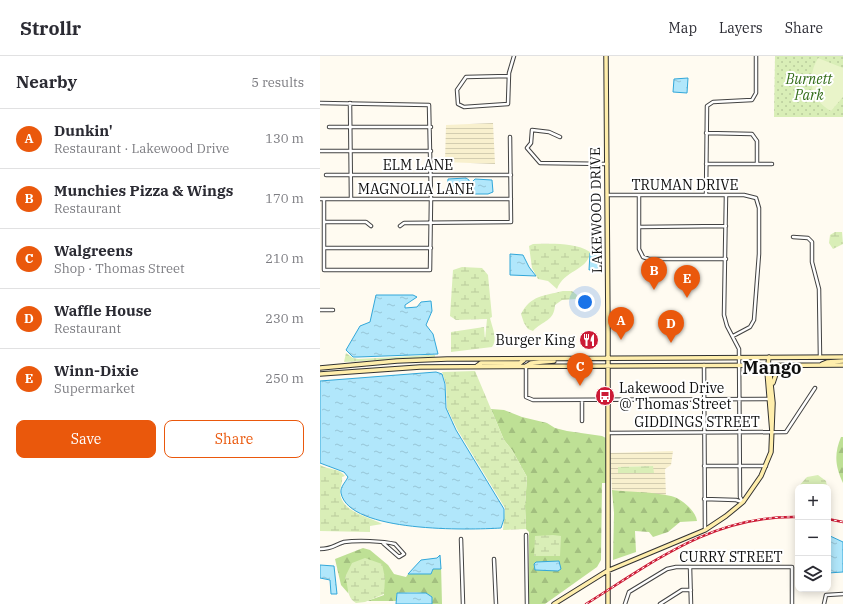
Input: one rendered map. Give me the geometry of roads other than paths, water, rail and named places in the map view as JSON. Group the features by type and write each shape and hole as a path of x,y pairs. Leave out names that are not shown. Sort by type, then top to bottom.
{"main road":[{"name":"LAKEWOOD DRIVE","path":"606,56 609,400 608,604"},
{"path":"554,604 607,570 705,530 743,502 751,492 766,466 771,452 772,388 769,357"},
{"path":"320,368 404,361 843,357"},
{"path":"476,366 481,363 520,362 524,360"},
{"path":"526,366 531,363 558,360"},
{"path":"821,365 827,362 843,361"},
{"path":"769,365 767,371 772,432"},
{"path":"772,388 774,377 784,365"},
{"path":"320,374 398,367 843,365"}],"street":[{"path":"509,76 466,77 457,90 458,104 464,107 508,104 509,76 514,56"},
{"path":"706,195 706,109 709,104 748,102 756,97 756,56"},
{"path":"320,103 429,105 431,127 431,268 427,271 324,270 324,199"},
{"path":"350,103 351,198"},
{"path":"328,127 431,127"},
{"path":"560,137 549,132 532,130 530,143 527,148 540,163 607,164"},
{"path":"706,133 752,134 757,141 757,164"},
{"path":"400,226 404,223 511,222 510,137"},
{"path":"320,151 431,151"},
{"path":"706,164 772,164"},
{"name":"ELM LANE","path":"326,175 511,175"},
{"name":"TRUMAN DRIVE","path":"607,195 726,195 752,196 756,198 759,208 759,254 754,320 750,327 733,336"},
{"path":"639,195 639,249 643,257 649,259 726,259"},
{"path":"726,195 726,259 723,287 724,315 727,326 739,349 740,497 743,502"},
{"name":"MAGNOLIA LANE","path":"320,199 511,199"},
{"path":"324,222 366,222 371,226"},
{"path":"639,227 726,226"},
{"path":"793,237 808,238 812,242 812,262 819,289 820,357"},
{"path":"324,248 431,248"},
{"path":"320,310 333,310"},
{"path":"704,365 705,530"},
{"path":"526,366 525,394 527,399 533,400 769,399"},
{"name":"GIDDINGS STREET","path":"609,433 786,432 815,388"},
{"path":"582,400 582,421"},
{"path":"704,466 766,466"},
{"path":"704,499 736,500 743,502"},
{"path":"526,535 527,604"},
{"path":"461,539 463,604"},
{"path":"320,549 333,548 344,542 383,543 395,544 404,554 399,557 383,543"},
{"path":"494,559 496,604"},
{"path":"690,566 691,604"},
{"name":"CURRY STREET","path":"625,604 629,592 667,569 690,566 792,567 792,604"},
{"path":"660,604 682,590 691,590"},
{"path":"824,604 826,595 843,594"}],"water":[{"path":"688,78 687,93 673,92 674,79"},
{"path":"466,178 469,180 469,194 449,195 447,193 448,179"},
{"path":"475,179 492,180 493,192 488,194 474,194 472,189 473,181"},
{"path":"592,251 599,251 601,261 599,268 589,270 590,253"},
{"path":"510,254 523,255 529,267 536,276 510,275"},
{"path":"376,295 413,295 417,297 405,305 405,308 417,307 421,302 431,301 432,311 426,325 433,334 438,354 353,357 346,350 360,326 370,322"},
{"path":"436,372 442,374 445,384 446,408 456,430 504,509 504,519 501,528 464,529 412,526 387,522 365,516 349,506 341,493 342,487 348,477 344,472 320,463 320,381"},
{"path":"831,536 843,542 843,572 831,573"},
{"path":"440,555 441,569 433,569 431,574 408,574 421,560 437,558"},
{"path":"559,561 561,569 558,571 535,570 534,564 536,562"},
{"path":"320,565 334,566 337,594 331,594 330,580 320,578"},
{"path":"397,593 426,593 432,597 432,604 396,604"}],"railway":[{"path":"586,604 661,557 712,532 767,518 795,517"},
{"path":"831,520 843,522"}],"place":[{"name":"Munchies Pizza & Wings","path":"654,290"},
{"name":"Winn-Dixie","path":"687,298"},
{"name":"Burger King","path":"589,340"},
{"name":"Dunkin'","path":"621,340"},
{"name":"Waffle House","path":"671,343"},
{"name":"Walgreens","path":"580,386"},
{"name":"Lakewood Drive @ Thomas Street","path":"605,396"}],"district":[{"name":"Mango","path":"772,368"}],"park label":[{"name":"Burnett Park","path":"809,88"}]}
